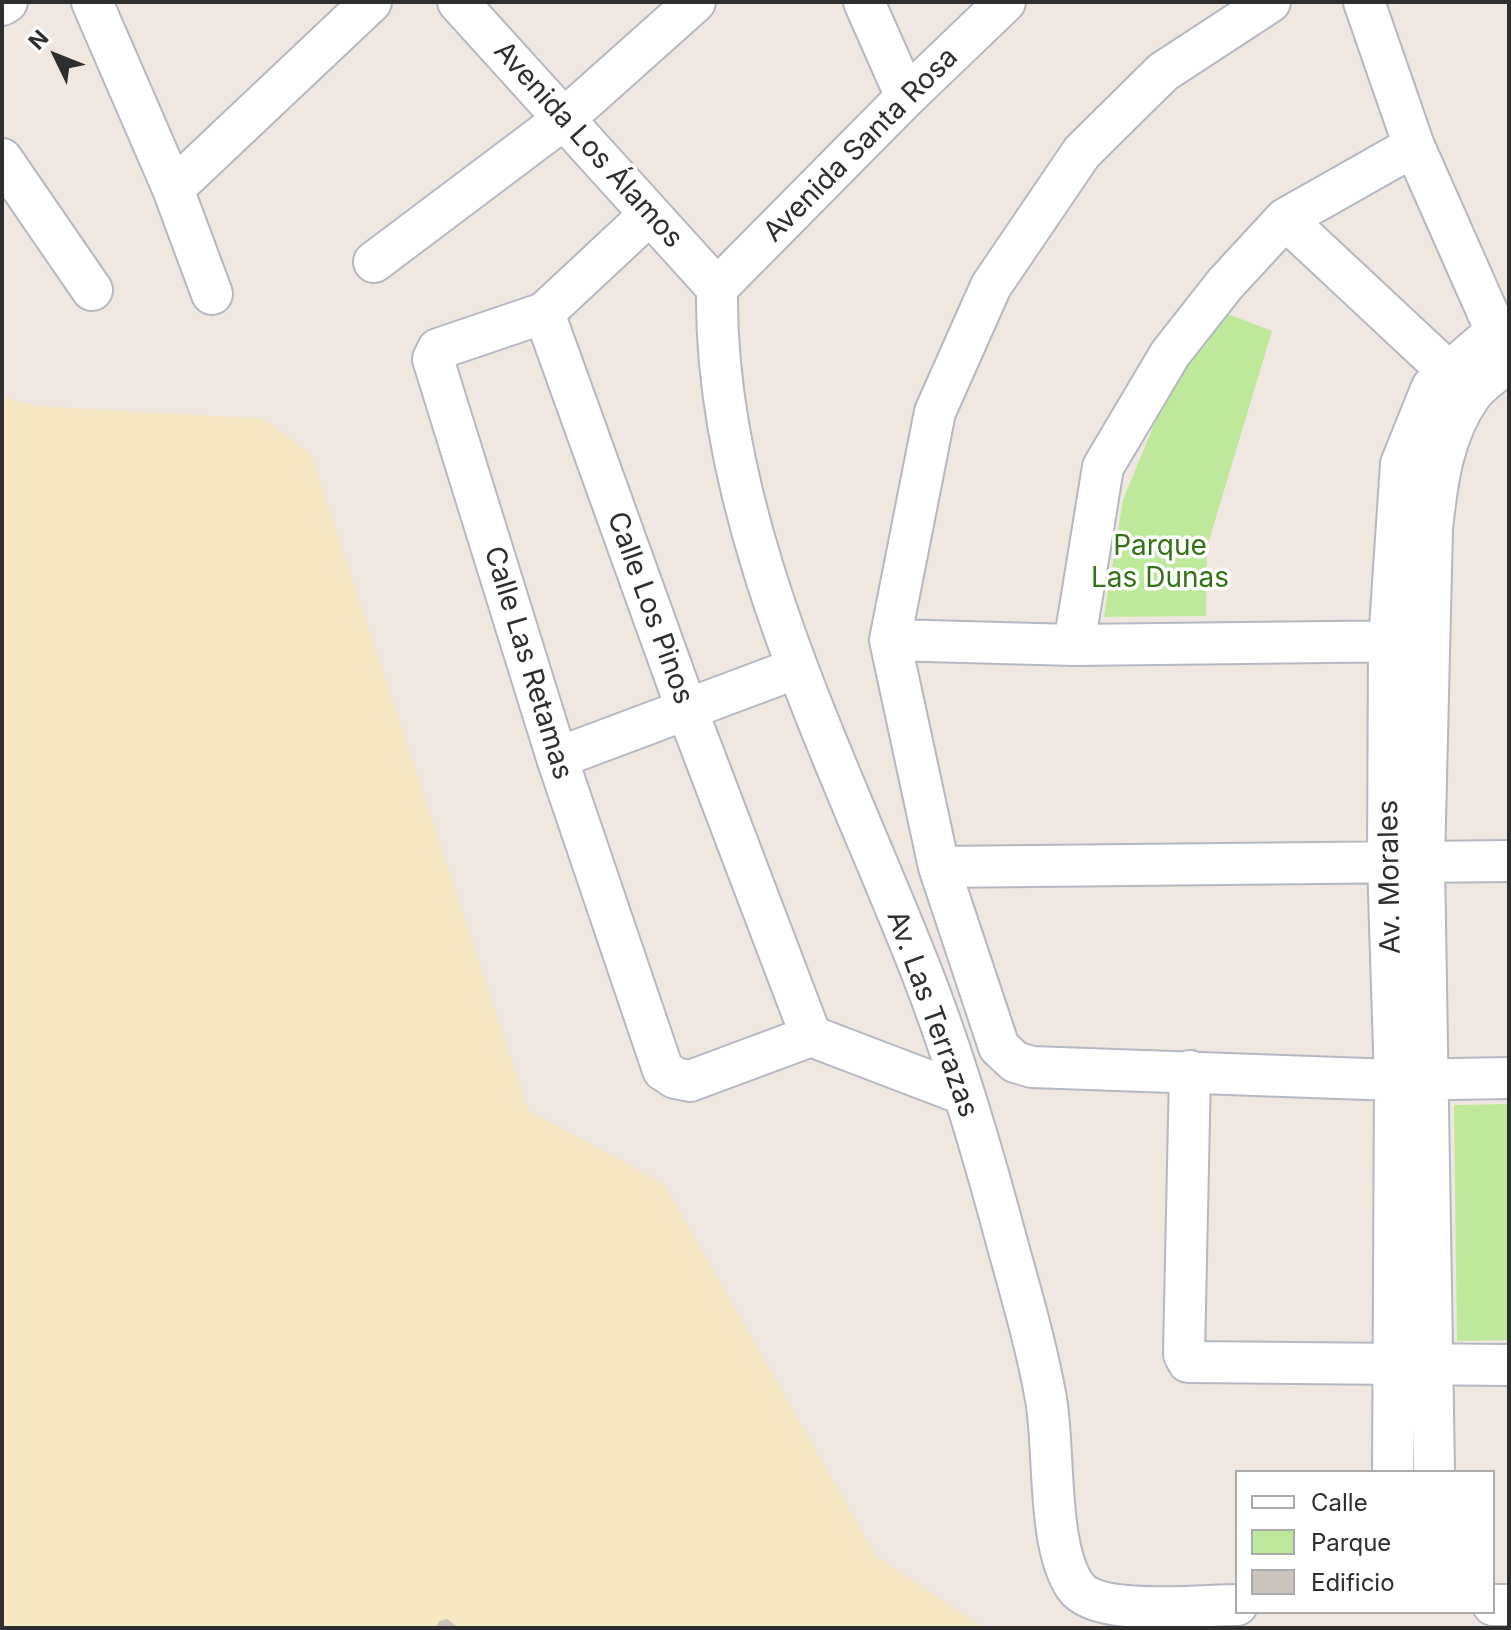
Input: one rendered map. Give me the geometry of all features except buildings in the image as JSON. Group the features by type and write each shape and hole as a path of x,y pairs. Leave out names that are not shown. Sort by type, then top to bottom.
{"street":[{"path":"92,2 173,189 212,294"},
{"path":"173,189 371,2"},
{"name":"Avenida Los Álamos","path":"458,2 717,288"},
{"path":"374,262 564,119 695,2"},
{"path":"864,2 906,97"},
{"name":"Avenida Santa Rosa","path":"717,288 1005,2"},
{"path":"1270,2 1163,72 1082,152 991,286 935,412 890,640 939,867 999,1047 1015,1062 1032,1067 1411,1080 1509,1078"},
{"path":"1364,2 1414,146 1506,345"},
{"path":"1074,645 1103,467 1170,354 1225,284 1285,219 1414,146"},
{"path":"2,159 92,290"},
{"path":"544,313 650,214"},
{"path":"1285,219 1461,383"},
{"name":"Av. Las Terrazas","path":"717,288 716,342 741,490 797,668 923,976 998,1209 1046,1399 1062,1563 1077,1591 1108,1606 1235,1605"},
{"name":"Calle Los Pinos","path":"544,313 687,710 811,1036"},
{"name":"Calle Las Retamas","path":"544,313 438,349 433,359 557,758 663,1070 675,1078 690,1081 811,1036"},
{"name":"Av. Morales","path":"1406,862 1428,640 1418,495 1401,464 1432,387 1461,383 1506,345"},
{"name":"Av. Morales","path":"1393,1470 1411,1366 1411,1080 1406,862 1389,643 1418,495"},
{"path":"890,640 1074,645 1389,643 1428,640"},
{"path":"557,758 797,668"},
{"path":"939,867 1509,861"},
{"path":"811,1036 963,1094"},
{"path":"1190,1071 1184,1354 1188,1362 1509,1365"},
{"name":"Av. Morales","path":"1411,1366 1434,1470"}],"green space":[{"name":"Parque Las Dunas","path":"1220,311 1272,331 1207,547 1206,616 1104,617 1123,500 1175,373"},
{"path":"1509,1104 1509,1340 1457,1341 1454,1105"}],"sand":[{"path":"2,397 36,406 264,419 311,454 528,1110 664,1184 875,1555 984,1628 2,1628"}]}
